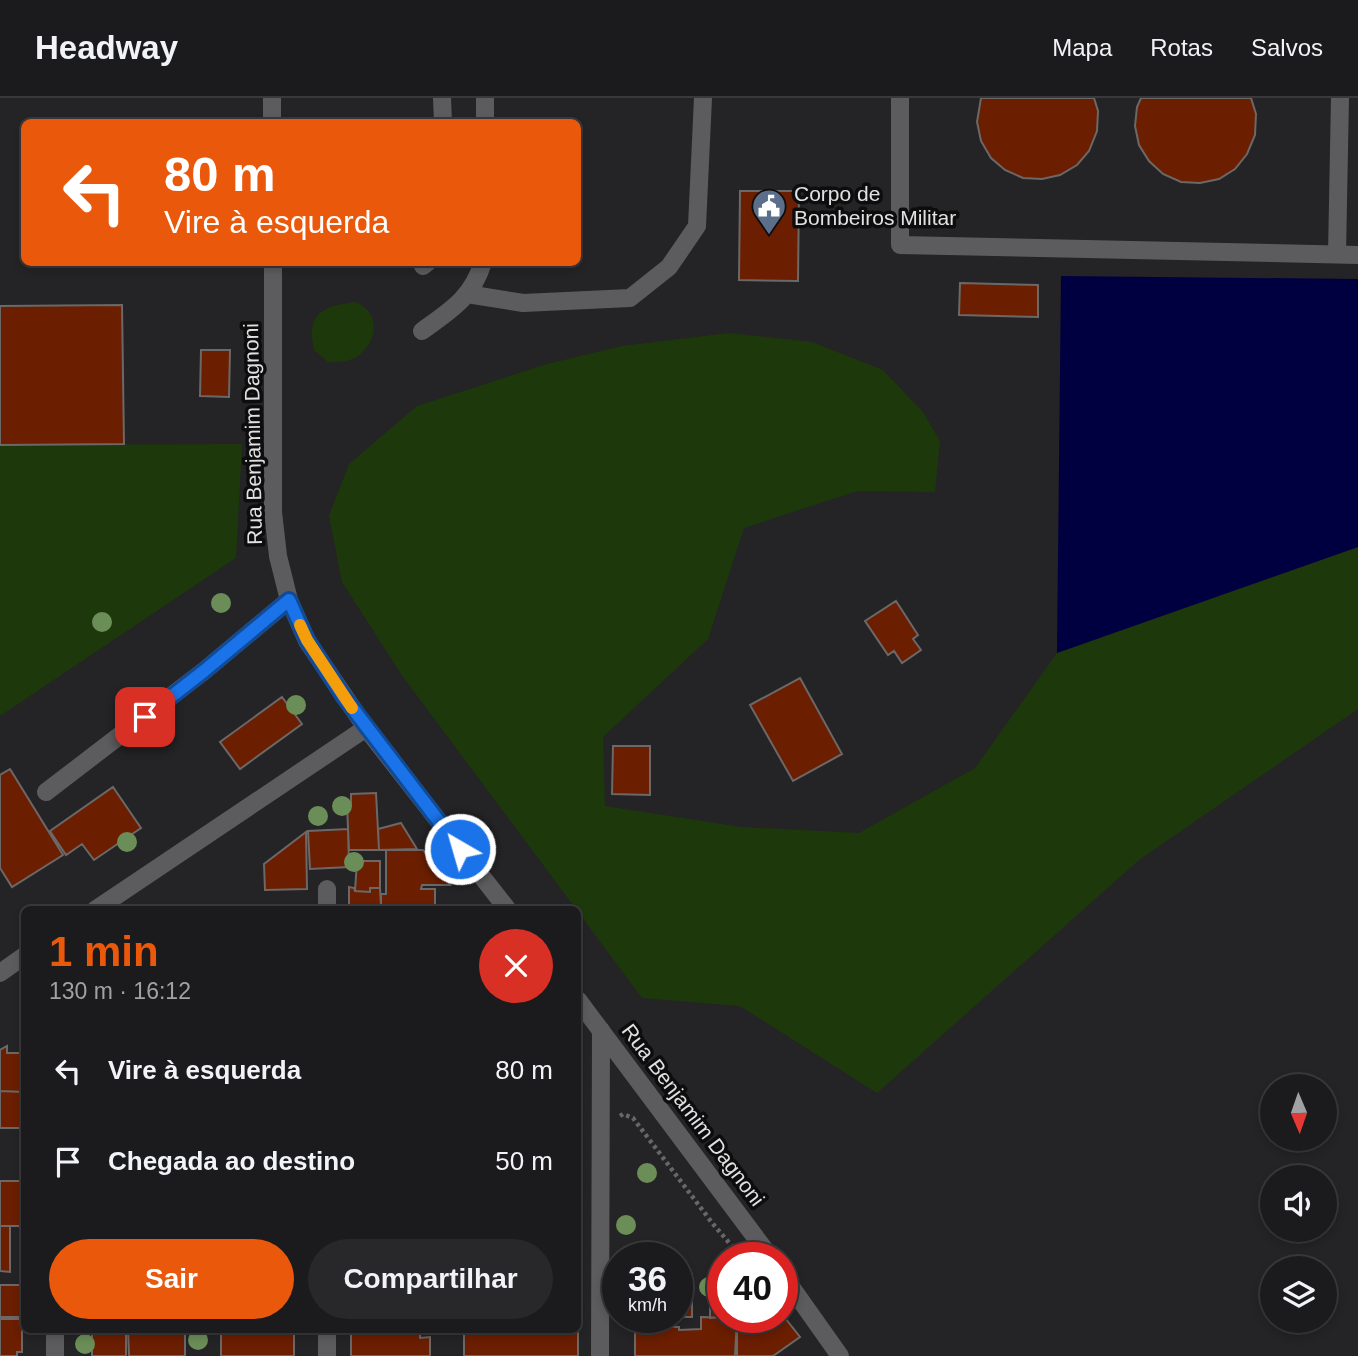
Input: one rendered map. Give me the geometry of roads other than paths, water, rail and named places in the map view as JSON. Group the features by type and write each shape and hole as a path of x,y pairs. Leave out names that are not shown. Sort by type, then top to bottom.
{"street":[{"path":"272,98 272,119"},
{"path":"442,98 443,119"},
{"path":"485,98 485,119"},
{"path":"467,293 523,303 630,298 669,267 697,226 703,98"},
{"path":"900,98 900,244 1358,255"},
{"path":"1337,254 1339,98"},
{"name":"Rua Benjamim Dagnoni","path":"273,266 273,512 278,556 289,600 307,640 366,728 505,906"},
{"path":"422,331 452,309 467,293 476,283 482,266"},
{"path":"46,792 204,671 289,600"},
{"path":"101,906 366,728"},
{"path":"327,889 327,906"},
{"path":"0,972 21,958"},
{"name":"Rua Benjamim Dagnoni","path":"581,1004 759,1242"},
{"path":"600,1356 601,1030"},
{"path":"798,1297 840,1356"},
{"path":"55,1333 55,1356"},
{"path":"327,1333 327,1356"}],"place":[{"name":"Corpo de Bombeiros Militar","path":"769,236"}]}
